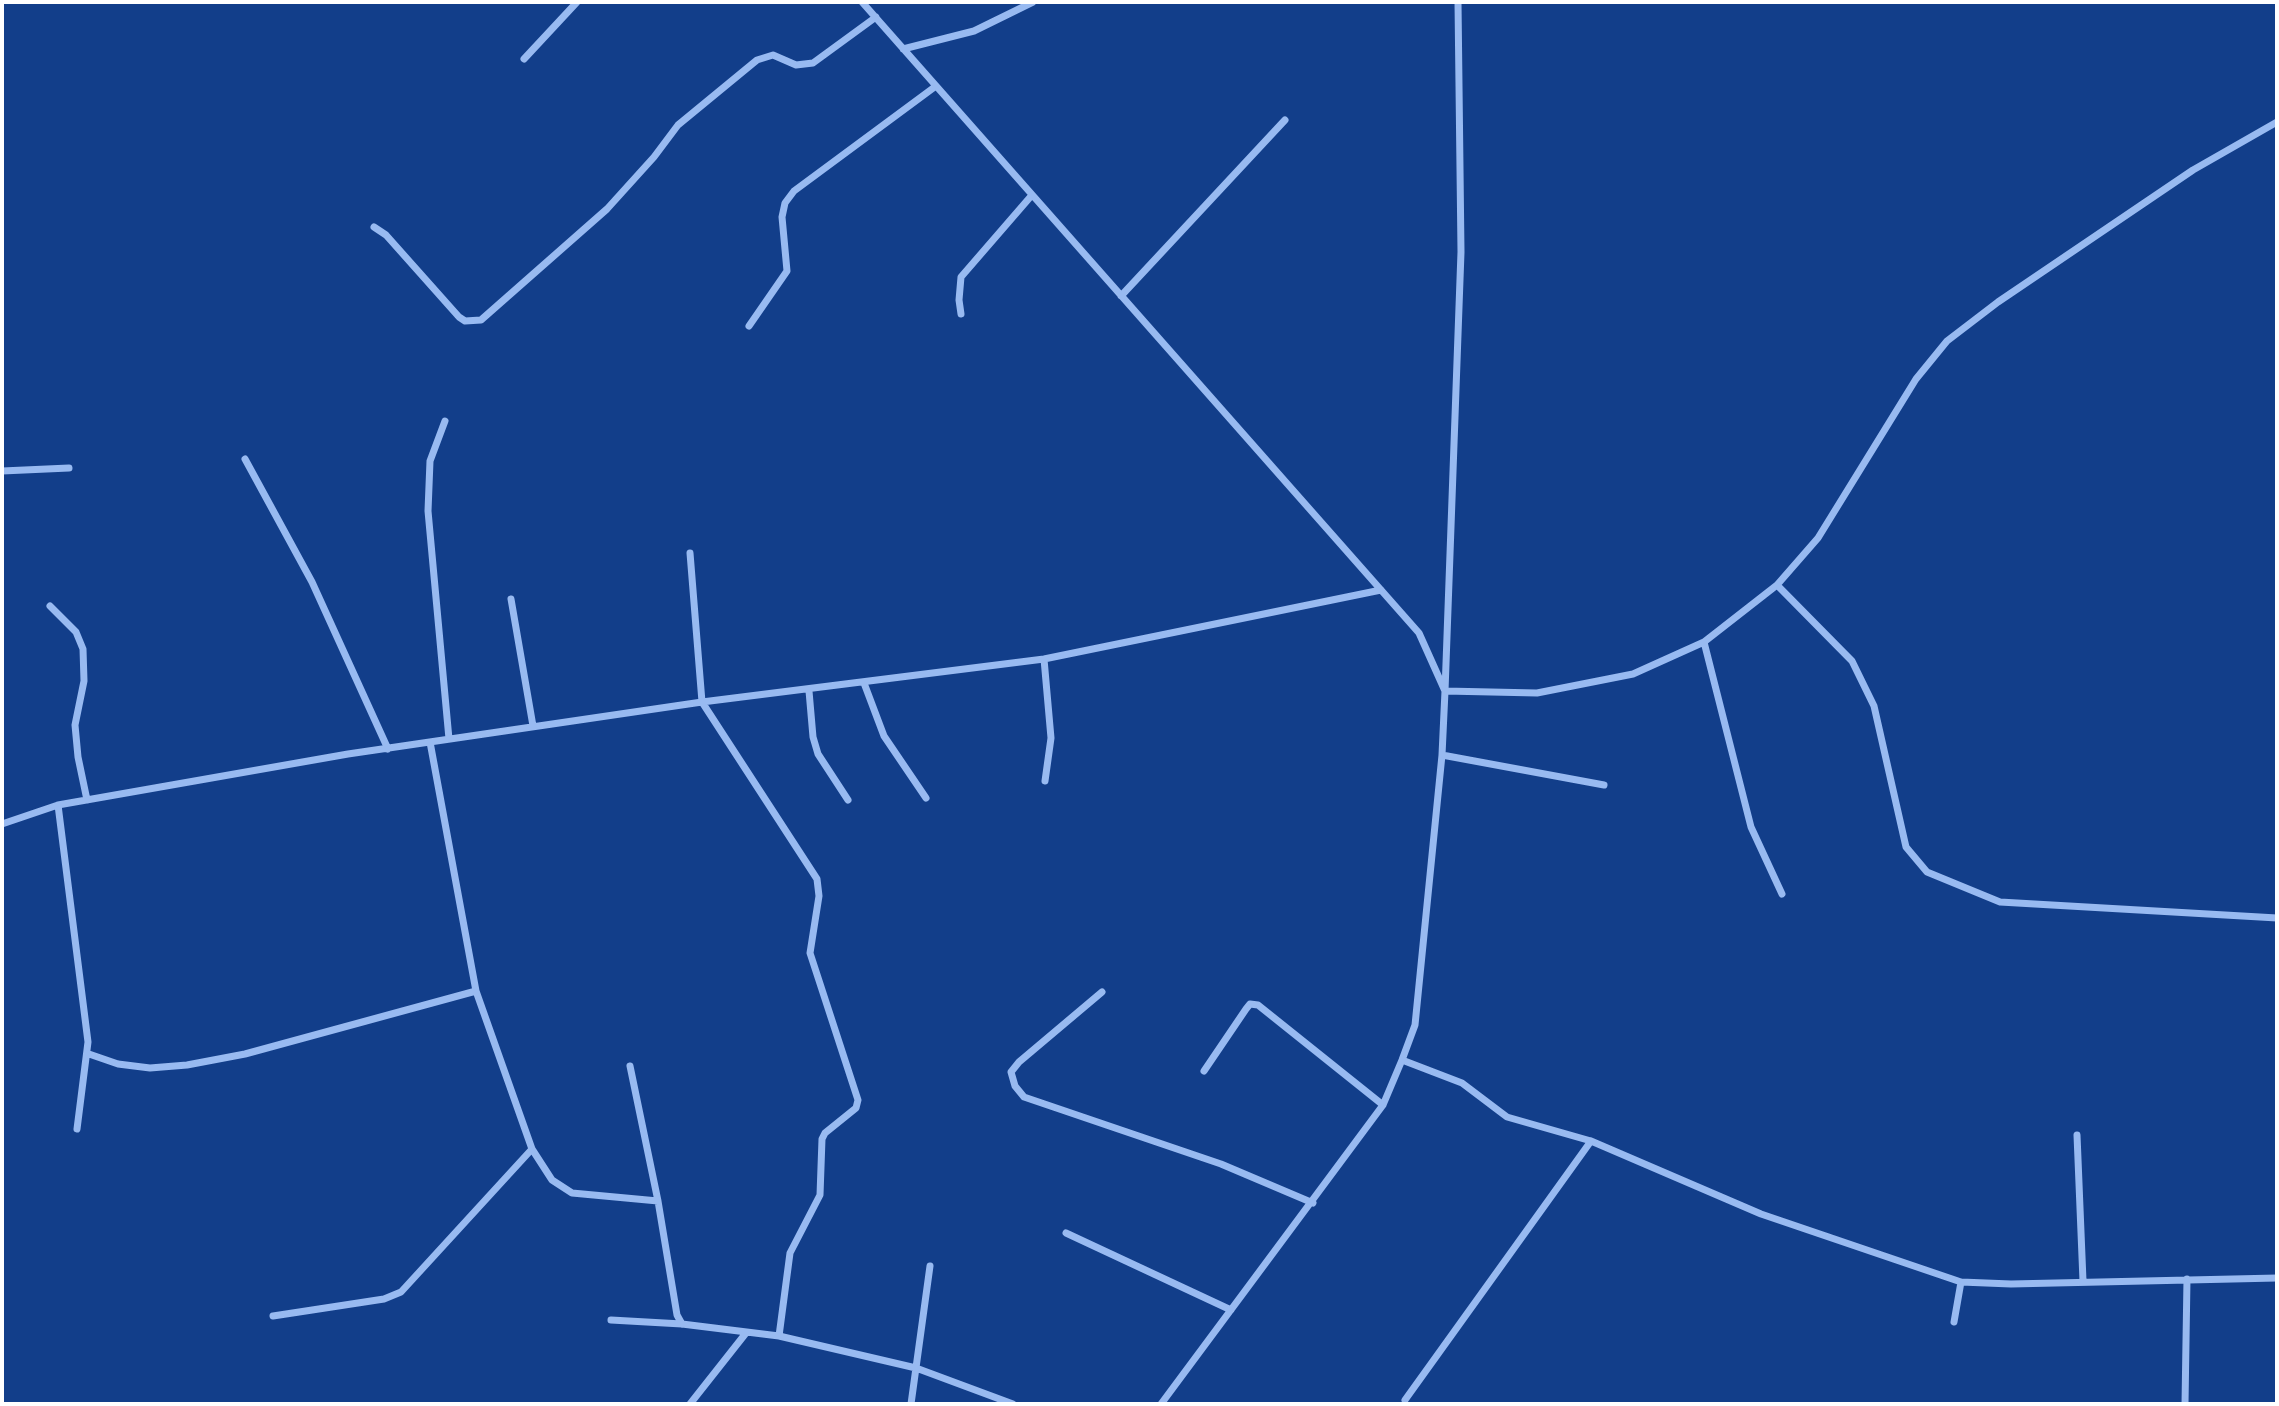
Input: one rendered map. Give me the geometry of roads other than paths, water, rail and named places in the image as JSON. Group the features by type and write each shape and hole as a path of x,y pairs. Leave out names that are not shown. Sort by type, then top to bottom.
{"street":[{"path":"524,59 577,2"},
{"path":"862,2 1419,633 1446,691"},
{"path":"903,49 974,31 1033,2"},
{"path":"1161,1404 1313,1203 1383,1105 1415,1025 1443,755 1446,691 1461,252 1458,2"},
{"path":"374,227 386,235 459,317 465,321 481,320 607,209 654,158 678,125 757,61 774,55 796,65 813,63 876,17"},
{"path":"749,326 787,271 782,217 785,203 794,191 936,86"},
{"path":"1121,296 1285,120"},
{"path":"1446,691 1537,693 1633,674 1704,642 1777,585 1818,538 1916,379 1947,341 1998,302 2193,170 2277,122"},
{"path":"961,314 958,300 961,277 1032,195"},
{"path":"444,421 430,461 428,511 449,739"},
{"path":"245,459 312,582 388,748"},
{"path":"2,471 69,468"},
{"path":"690,553 702,702 817,879 819,896 810,953 858,1100 850,1114 825,1133 822,1139 820,1195 790,1253 779,1336"},
{"path":"1777,585 1852,662 1874,706 1906,847 1927,872 1957,887 2000,902 2277,918"},
{"path":"2,824 58,805 388,748 702,702 809,691 1044,659 1381,590"},
{"path":"511,599 533,726"},
{"path":"50,606 76,632 83,649 84,681 75,725 87,800"},
{"path":"1704,642 1751,827 1782,894"},
{"path":"1044,659 1051,738 1045,781"},
{"path":"864,683 884,736 926,798"},
{"path":"809,691 813,737 818,754 848,800"},
{"path":"429,742 476,991 532,1149 552,1180 572,1193 658,1201"},
{"path":"1443,755 1604,785"},
{"path":"58,805 89,1054 76,1129"},
{"path":"89,1054 118,1064 150,1068 187,1065 245,1054 476,991"},
{"path":"1102,992 1019,1062 1011,1072 1014,1086 1024,1097 1221,1164 1313,1203"},
{"path":"1204,1071 1246,1009 1251,1004 1258,1005 1383,1105"},
{"path":"1402,1060 1462,1083 1507,1117 1591,1142 1762,1214 1961,1282 2011,1284 2277,1278"},
{"path":"630,1066 658,1201 677,1315 681,1324"},
{"path":"2077,1135 2083,1281"},
{"path":"1405,1400 1591,1142"},
{"path":"273,1316 384,1299 401,1292 532,1149"},
{"path":"1066,1233 1231,1310"},
{"path":"911,1404 930,1266"},
{"path":"2185,1404 2187,1279"},
{"path":"1954,1322 1961,1282"},
{"path":"611,1321 681,1324 779,1336 916,1368 1013,1404"},
{"path":"690,1404 747,1333"}]}
